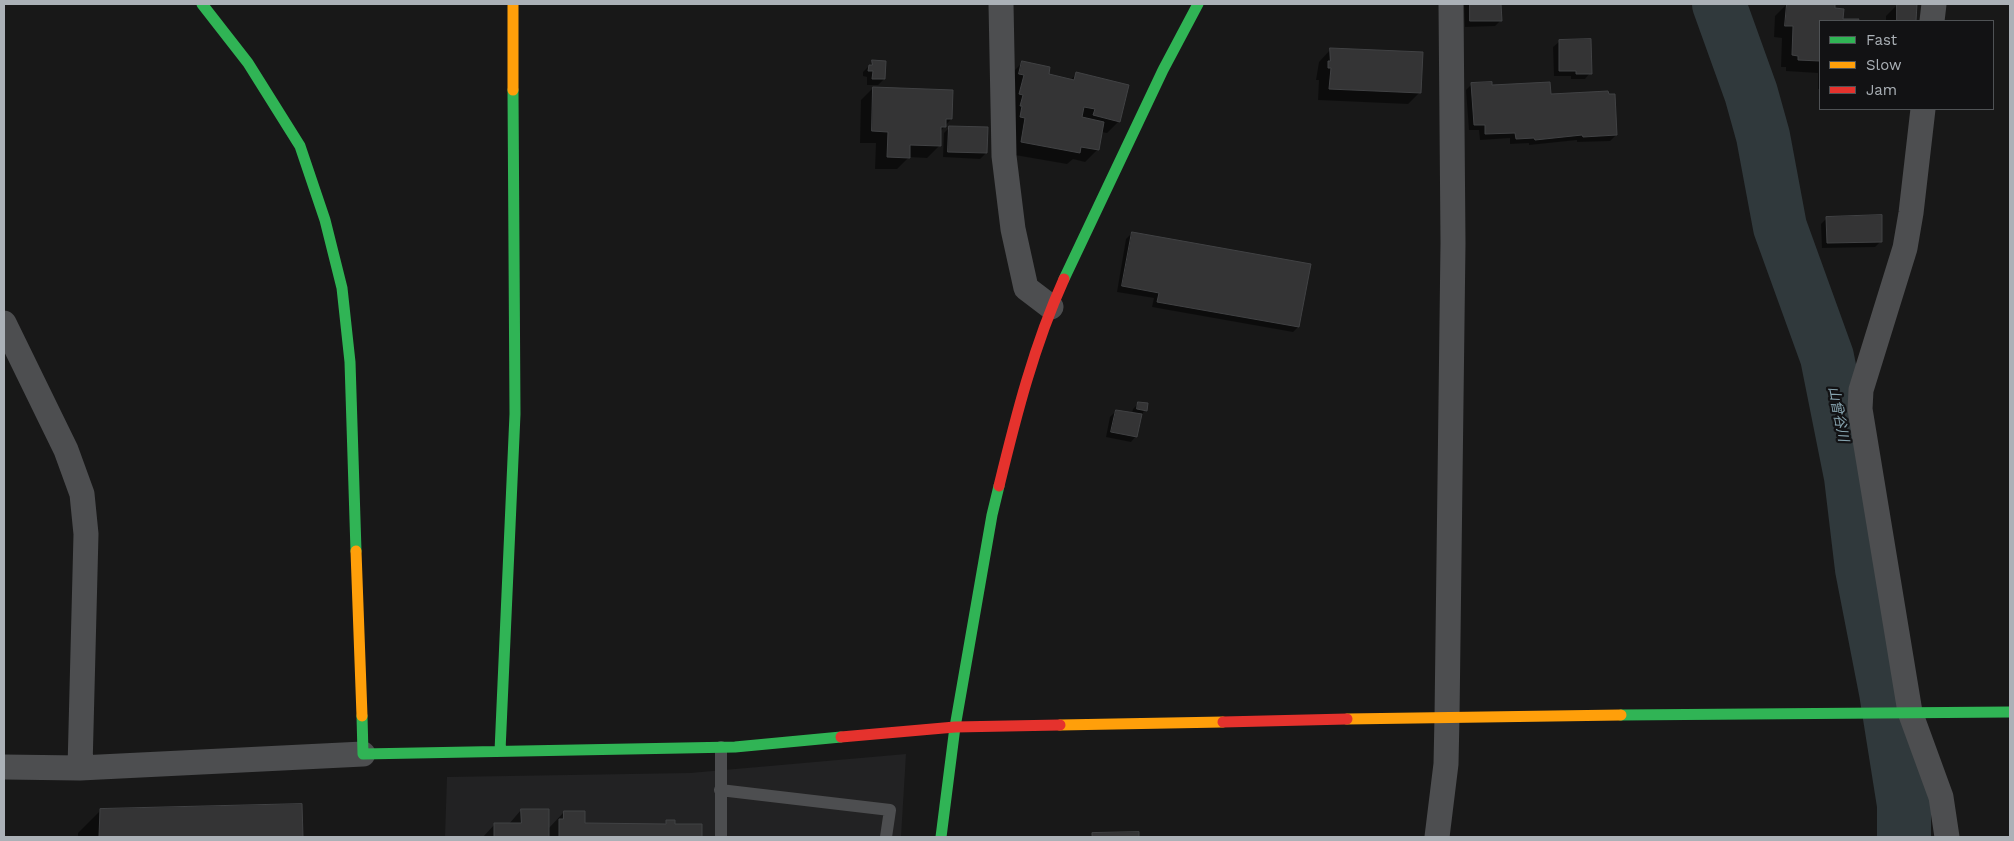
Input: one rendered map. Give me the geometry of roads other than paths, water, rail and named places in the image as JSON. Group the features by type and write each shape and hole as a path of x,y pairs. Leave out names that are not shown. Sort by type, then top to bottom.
{"street":[{"path":"202,4 248,63 300,146 325,220 342,288 350,362 363,754"},
{"path":"500,751 515,414 513,4"},
{"path":"1001,4 1004,156 1012,229 1026,288 1051,307"},
{"path":"941,837 955,728 992,515 1020,402 1051,307 1163,70 1198,4"},
{"path":"1437,837 1446,764 1447,717 1453,242 1451,4"},
{"path":"1932,20 1934,4"},
{"path":"1922,110 1911,214 1905,248 1861,390 1860,409 1905,713 1941,796 1947,837"},
{"path":"4,323 66,450 82,494 86,534 80,768"},
{"path":"4,767 80,768 363,754 721,747 955,728 1447,717 2010,712"}],"lane":[{"path":"721,747 721,837"},
{"path":"720,790 890,810 886,837"}],"waterway":[{"name":"山曾谷川","path":"1719,4 1751,93 1763,136 1780,227 1827,357 1851,477 1862,569 1886,692 1904,805 1904,837"}]}
